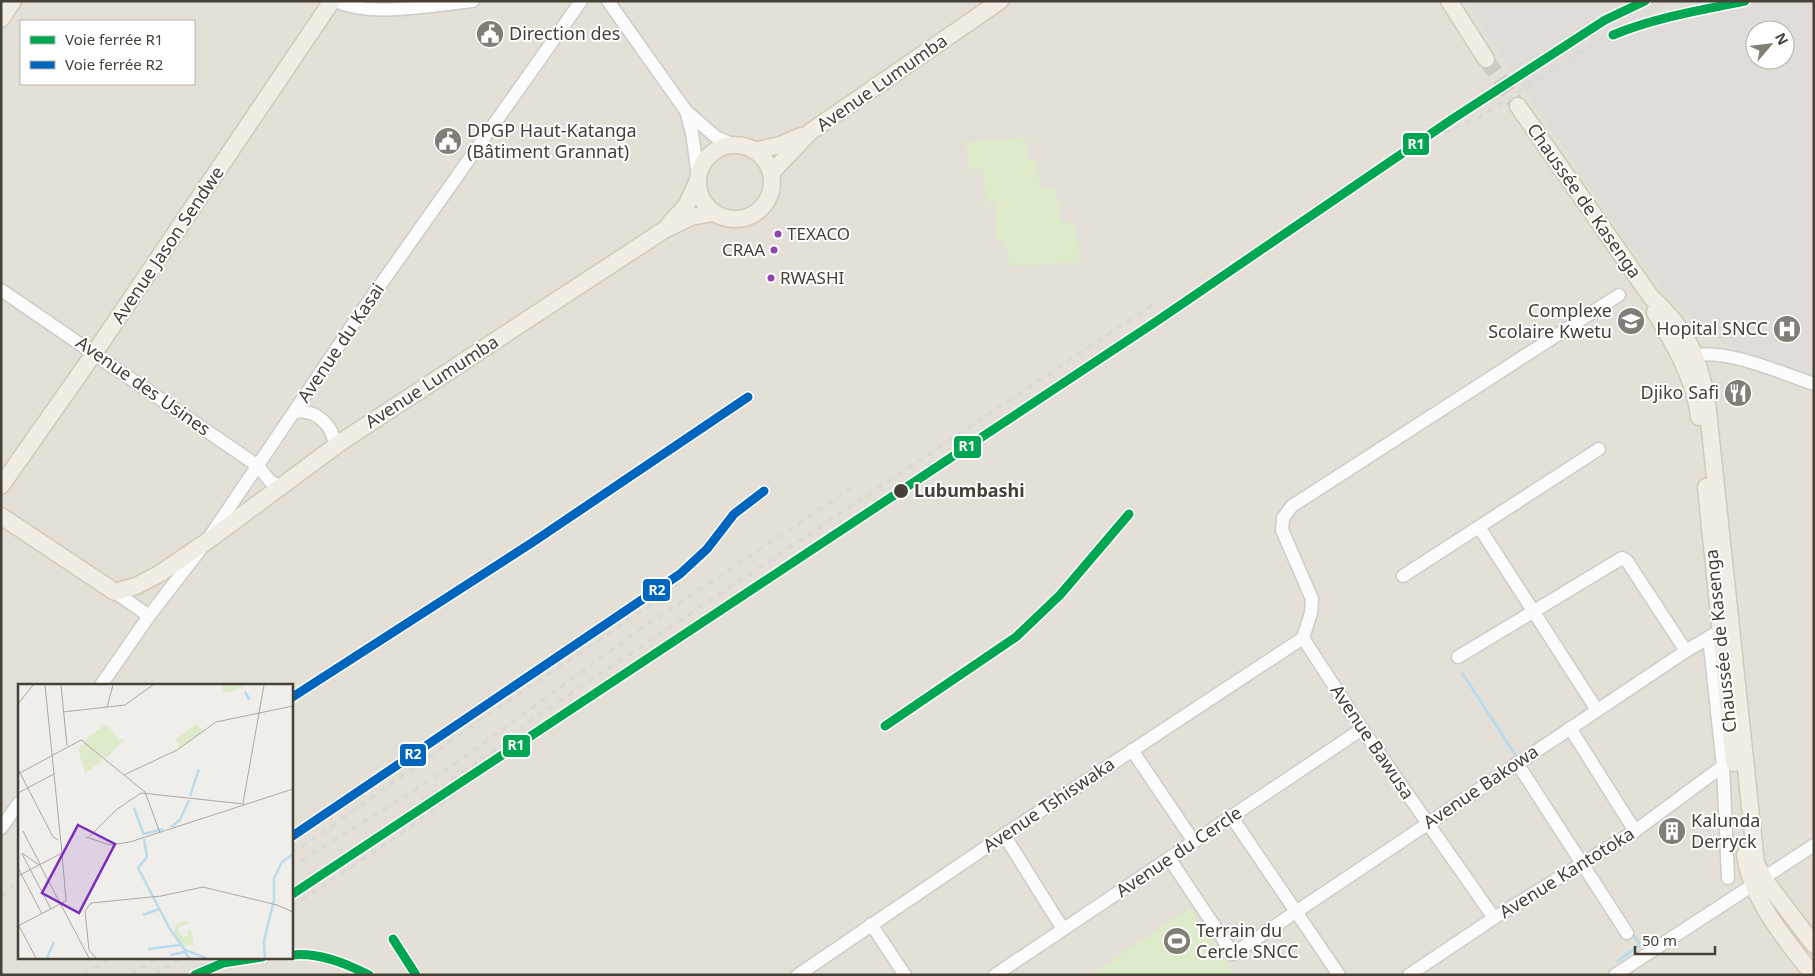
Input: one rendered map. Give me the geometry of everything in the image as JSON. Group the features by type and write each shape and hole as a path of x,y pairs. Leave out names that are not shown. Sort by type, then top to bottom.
{"main road":[{"path":"1,19 13,1"},
{"name":"Avenue Jason Sendwe","path":"1,486 95,352 334,1"},
{"name":"Avenue Lumumba","path":"771,173 810,132 1000,1"},
{"path":"1449,1 1486,59"},
{"name":"Chaussée de Kasenga","path":"1518,106 1651,297 1678,328 1688,356 1698,412 1743,845 1758,883 1791,946 1813,975"},
{"path":"754,151 780,146 810,132"},
{"path":"664,230 686,206 698,178 708,155 720,147 734,145 754,151 765,160 771,173 772,183 768,199 753,215 732,219 713,212 700,197 698,178"},
{"path":"664,230 691,217 713,212"},
{"name":"Avenue Lumumba","path":"115,592 147,581 206,542 334,447 664,230"},
{"path":"1,516 115,592"},
{"name":"Chaussée de Kasenga","path":"1758,883 1814,945"}],"street":[{"path":"334,1 352,8 375,10 472,1"},
{"name":"Avenue du Kasai","path":"102,684 149,616 206,542 364,308 581,1"},
{"path":"608,1 686,111 716,136 734,145"},
{"path":"686,111 692,133 698,178"},
{"name":"Avenue des Usines","path":"1,290 95,352 258,466 270,481 280,487"},
{"path":"1303,638 1312,606 1312,599 1282,530 1283,518 1292,506 1619,295"},
{"path":"1688,356 1738,359 1814,384"},
{"path":"295,412 310,413 322,420 334,438 334,447"},
{"path":"1403,576 1599,449"},
{"path":"1479,527 1597,710"},
{"path":"1458,656 1618,560 1625,558 1686,651"},
{"path":"115,592 149,616"},
{"path":"1720,630 1728,878"},
{"name":"Avenue Bakowa","path":"1169,858 1233,954 1517,763 1720,630"},
{"name":"Avenue Bawusa","path":"1303,638 1362,728 1494,918"},
{"name":"Avenue Tshiswaka","path":"798,975 1004,835 1303,638"},
{"name":"Avenue du Cercle","path":"996,975 1362,728"},
{"path":"1570,728 1635,831"},
{"path":"1132,750 1194,842"},
{"path":"1517,763 1627,933"},
{"name":"Avenue Kantotoka","path":"1411,974 1494,918 1635,831 1723,766"},
{"path":"1,828 18,804"},
{"path":"1231,816 1339,975"},
{"path":"1004,835 1063,929"},
{"path":"1615,975 1814,845"},
{"path":"871,924 905,975"}],"shaded area":[{"path":"1,1 1814,1 1814,975 1,975"},
{"path":"1465,1 1814,1 1814,380 1764,364 1707,334 1659,285 1627,243"}],"green space":[{"path":"1025,137 1028,160 1037,160 1040,189 1056,188 1060,223 1075,222 1080,262 1010,266 1005,241 998,241 994,202 987,203 983,169 969,170 966,143"},
{"name":"Terrain du Cercle SNCC","path":"1190,908 1235,975 1091,975"}],"waterway":[{"path":"1463,674 1516,756"},
{"path":"1618,961 1640,945 1631,931"}],"tunnel":[{"path":"1486,59 1518,106"}],"railway":[{"path":"1669,3 1677,1"},
{"path":"1444,133 1480,117 1600,40 1627,29 1745,1"},
{"path":"422,800 499,747 531,720 1158,301"},
{"path":"292,697 533,542 748,397"},
{"path":"292,866 445,771 645,626 859,483"},
{"path":"292,836 680,574 707,549 734,514 764,491"},
{"path":"885,726 1016,637 1060,595 1129,514"},
{"path":"292,852 307,844 483,718 650,606 681,580"},
{"path":"292,906 422,819 496,760"},
{"path":"292,888 363,848"},
{"path":"1,897 18,882"},
{"path":"393,939 416,975"},
{"path":"292,955 311,955 331,959 369,975"},
{"path":"84,975 110,958"},
{"path":"131,975 156,958"},
{"path":"155,975 180,958"},
{"path":"199,968 214,958"},
{"path":"195,975 223,963 256,958"}],"rail line":[{"name":"R1","path":"292,894 1157,321 1454,118 1605,20 1645,1"},
{"name":"R1","path":"1613,35 1661,19 1745,1"},
{"name":"R2","path":"292,697 533,542 748,397"},
{"name":"R2","path":"292,836 680,574 707,549 734,514 764,491"},
{"name":"R1","path":"885,726 1016,637 1060,595 1129,514"},
{"name":"R1","path":"393,939 416,975"},
{"name":"R1","path":"292,955 311,955 331,959 369,975"},
{"name":"R1","path":"195,975 223,963 256,958"}],"place":[{"name":"Direction des","path":"490,34"},
{"name":"DPGP Haut-Katanga (Bâtiment Grannat)","path":"448,141"},
{"name":"TEXACO","path":"778,234"},
{"name":"CRAA","path":"774,250"},
{"name":"RWASHI","path":"771,278"},
{"name":"Complexe Scolaire Kwetu","path":"1631,321"},
{"name":"Hopital SNCC","path":"1787,329"},
{"name":"Djiko Safi","path":"1738,393"},
{"name":"Lubumbashi","path":"901,491"},
{"name":"Kalunda Derryck","path":"1672,831"},
{"name":"Terrain du Cercle SNCC","path":"1177,941"}]}
